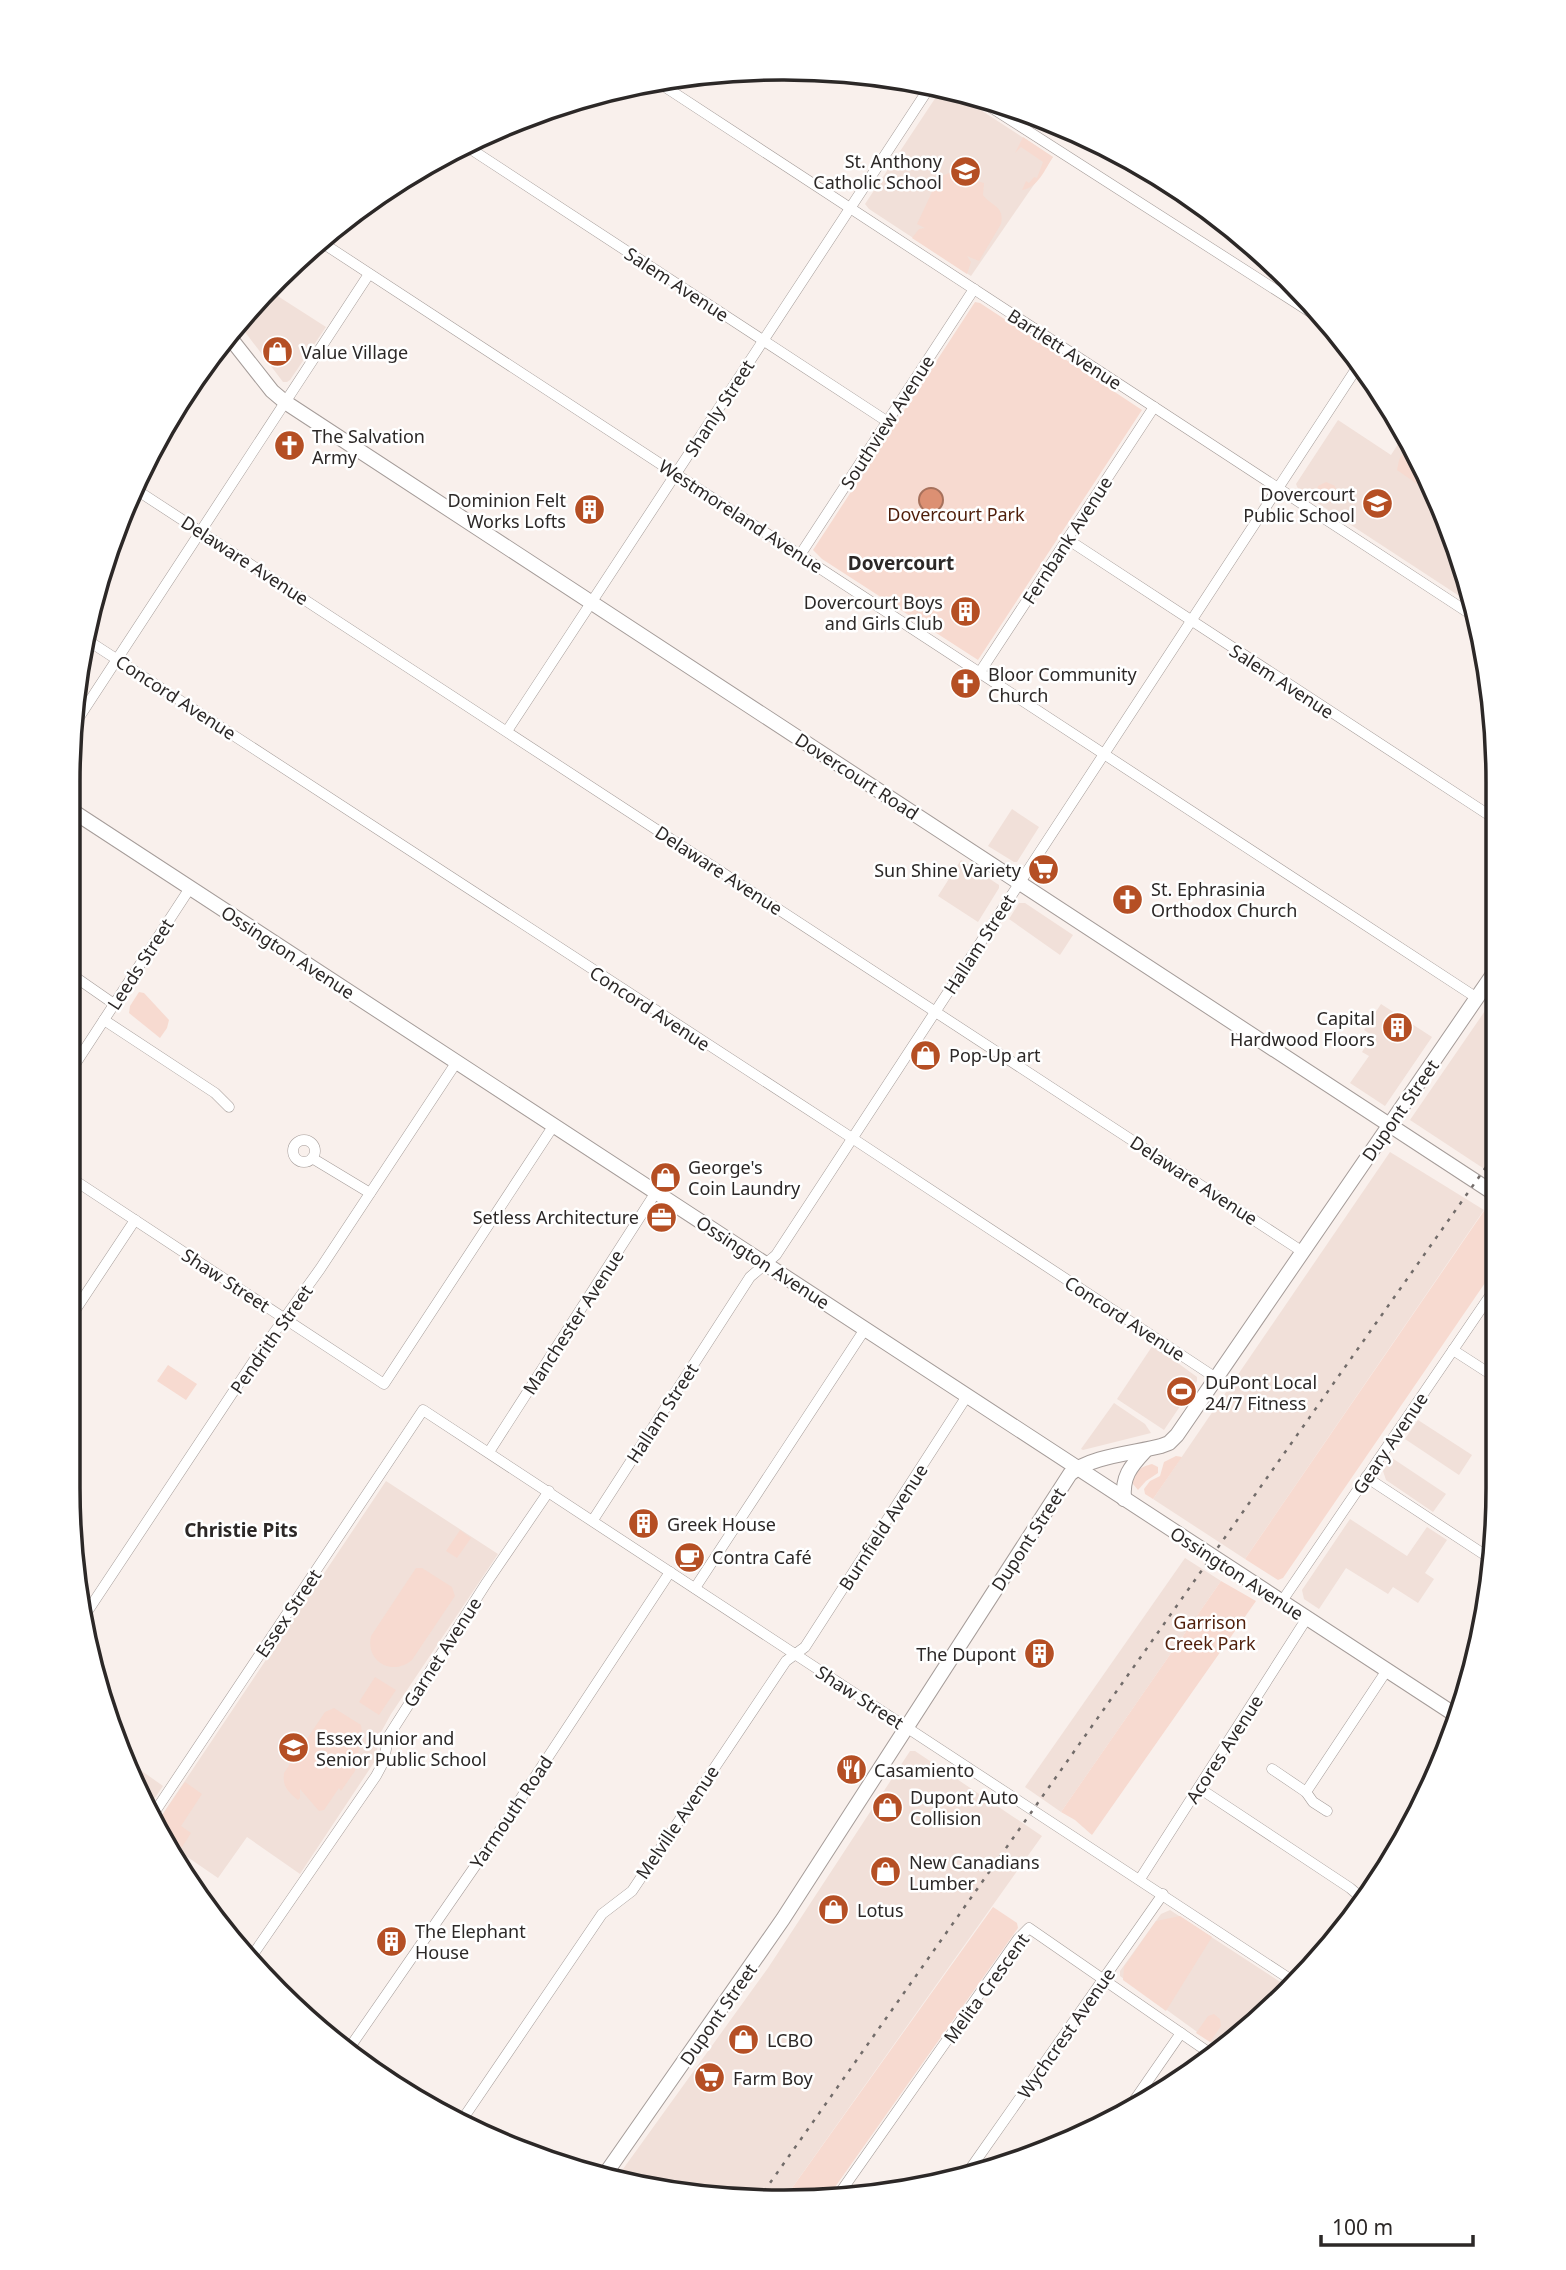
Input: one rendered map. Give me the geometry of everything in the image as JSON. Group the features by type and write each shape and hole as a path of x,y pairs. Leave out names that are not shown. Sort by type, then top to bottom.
{"street":[{"name":"Bartlett Avenue","path":"670,90 1464,610"},
{"name":"Shanly Street","path":"507,731 924,95"},
{"path":"1006,117 1294,302"},
{"name":"Salem Avenue","path":"475,152 887,422"},
{"name":"Westmoreland Avenue","path":"329,247 1477,998"},
{"path":"85,707 369,274"},
{"name":"Southview Avenue","path":"800,555 974,289"},
{"name":"Dovercourt Road","path":"235,344 272,391 285,402 1486,1188"},
{"name":"Hallam Street","path":"593,1520 750,1277 776,1255 1353,373"},
{"name":"Fernbank Avenue","path":"980,672 1154,407"},
{"name":"Delaware Avenue","path":"143,494 1303,1252"},
{"name":"Salem Avenue","path":"1067,539 1486,813"},
{"name":"Concord Avenue","path":"94,645 1216,1378"},
{"name":"Ossington Avenue","path":"80,816 1449,1711"},
{"name":"Leeds Street","path":"80,1049 104,1020 190,888"},
{"path":"80,980 114,1004"},
{"name":"Dupont Street","path":"610,2168 748,1971 1070,1474 1093,1462 1169,1443 1177,1435 1486,985"},
{"path":"104,1020 215,1093 229,1107"},
{"name":"Pendrith Street","path":"91,1606 284,1318 295,1307 456,1063"},
{"name":"Shaw Street","path":"80,1184 384,1384 554,1125"},
{"path":"312,1158 370,1193"},
{"name":"Manchester Avenue","path":"489,1452 656,1192"},
{"path":"80,1303 135,1220"},
{"name":"Geary Avenue","path":"1282,1601 1486,1302"},
{"path":"695,1588 865,1329"},
{"path":"1453,1350 1486,1371"},
{"name":"Burnfield Avenue","path":"793,1653 805,1647 967,1396"},
{"name":"Shaw Street","path":"423,1410 1287,1977"},
{"name":"Essex Street","path":"158,1807 423,1410"},
{"path":"1124,1499 1125,1476 1145,1451"},
{"path":"1366,1477 1482,1553"},
{"name":"Garnet Avenue","path":"256,1951 376,1776 384,1761 388,1737 549,1491"},
{"name":"Yarmouth Road","path":"353,2042 498,1833 670,1572"},
{"name":"Acores Avenue","path":"1140,1879 1307,1618"},
{"name":"Melville Avenue","path":"466,2114 602,1914 632,1891 793,1653"},
{"path":"1306,1792 1387,1670"},
{"path":"1272,1769 1306,1792 1327,1811"},
{"path":"1199,1788 1356,1893"},
{"name":"Wychcrest Avenue","path":"974,2163 1163,1894"},
{"name":"Melita Crescent","path":"844,2186 1024,1931 1029,1928 1204,2049"},
{"path":"1141,2091 1181,2033"}],"shaded area":[{"name":"St. Anthony Catholic School","path":"936,97 978,108 1053,157 971,276 865,204"},
{"path":"277,296 326,327 290,380 283,382 245,332"},
{"name":"Dovercourt Public School","path":"1338,420 1391,455 1398,444 1432,514 1461,597 1299,491 1296,484"},
{"path":"931,488 940,491 943,500 940,509 931,512 922,509 919,500 922,491"},
{"path":"1012,809 1039,827 1017,862 988,846"},
{"path":"961,860 999,885 978,922 938,896"},
{"path":"1019,903 1025,903 1073,935 1060,955 1009,919"},
{"path":"1381,1004 1432,1037 1385,1106 1350,1083 1369,1056 1362,1052 1373,1036 1364,1030"},
{"path":"1486,1009 1486,1170 1410,1120"},
{"path":"1390,1152 1484,1210 1245,1559 1153,1499"},
{"path":"1153,1345 1197,1377 1197,1381 1164,1430 1117,1399"},
{"path":"1114,1403 1145,1424 1151,1433 1081,1449"},
{"path":"1418,1420 1472,1455 1459,1475 1405,1439"},
{"path":"1392,1458 1446,1494 1433,1512 1386,1480 1383,1471"},
{"path":"386,1481 498,1554 391,1714 380,1734 375,1761 300,1874 247,1837 218,1878 186,1856 162,1815"},
{"path":"1350,1519 1407,1556 1427,1527 1447,1540 1425,1573 1434,1579 1418,1603 1393,1587 1388,1594 1346,1568 1319,1609 1304,1599 1302,1590"},
{"path":"1185,1558 1221,1581 1061,1812 1025,1787"},
{"path":"910,1751 915,1751 1042,1836 791,2190 691,2183 622,2171 768,1968"},
{"path":"140,1770 163,1786 154,1799"},
{"path":"1170,1910 1281,1983 1212,2043 1120,1976 1120,1971 1161,1914"}],"green space":[{"path":"1023,137 1053,157 1037,182 1022,190 1026,181 1029,183 1034,177 1037,178 1043,162 1021,147 1015,153"},
{"path":"949,173 984,183 983,195 997,207 1002,218 979,261 967,256 971,262 967,274 912,238 919,229 925,228 917,224 939,177"},
{"name":"Dovercourt Park","path":"975,302 1142,410 978,660 822,559 813,550"},
{"path":"1403,453 1419,485 1397,470"},
{"path":"1326,482 1335,486 1335,502 1324,503 1316,494 1318,486"},
{"path":"139,992 144,993 169,1020 160,1038 129,1013 130,1006"},
{"path":"1486,1208 1486,1282 1283,1578 1278,1580 1245,1559"},
{"path":"168,1365 197,1384 186,1400 157,1381"},
{"path":"1176,1456 1182,1457 1153,1499 1145,1494 1144,1489 1150,1481 1160,1476 1164,1462"},
{"path":"1152,1464 1158,1467 1158,1473 1138,1490 1133,1484 1134,1476 1141,1468"},
{"path":"460,1530 471,1538 457,1558 446,1551"},
{"path":"416,1568 422,1568 452,1587 455,1596 412,1660 396,1667 382,1664 372,1653 371,1636"},
{"name":"Garrison Creek Park","path":"1221,1581 1256,1601 1092,1835 1061,1812"},
{"path":"375,1677 396,1690 379,1715 359,1702"},
{"path":"334,1708 361,1725 362,1732 355,1771 324,1810 319,1811 300,1789 298,1800 289,1791 284,1782 284,1773 325,1712"},
{"path":"185,1782 202,1794 181,1826 191,1833 182,1847 162,1815"},
{"path":"993,1907 1017,1923 1018,1928 835,2187 791,2190"},
{"path":"1180,1916 1212,1937 1166,2011 1123,1980 1124,1967 1156,1921"},
{"path":"1214,2014 1220,2019 1221,2026 1210,2042 1196,2033 1208,2016"}],"railway":[{"path":"766,2189 1486,1167"}],"place":[{"name":"St. Anthony Catholic School","path":"965,171"},
{"name":"Value Village","path":"278,352"},
{"name":"The Salvation Army","path":"289,446"},
{"name":"Dovercourt Public School","path":"1378,504"},
{"name":"Dominion Felt Works Lofts","path":"589,510"},
{"name":"Dovercourt Boys and Girls Club","path":"966,612"},
{"name":"Bloor Community Church","path":"965,684"},
{"name":"Sun Shine Variety","path":"1044,870"},
{"name":"St. Ephrasinia Orthodox Church","path":"1128,899"},
{"name":"Capital Hardwood Floors","path":"1398,1028"},
{"name":"Pop-Up art","path":"926,1055"},
{"name":"George's Coin Laundry","path":"665,1177"},
{"name":"Setless Architecture","path":"662,1217"},
{"name":"DuPont Local 24/7 Fitness","path":"1182,1392"},
{"name":"Greek House","path":"644,1524"},
{"name":"Contra Café","path":"689,1557"},
{"name":"The Dupont","path":"1039,1654"},
{"name":"Essex Junior and Senior Public School","path":"293,1748"},
{"name":"Casamiento","path":"851,1770"},
{"name":"Dupont Auto Collision","path":"887,1807"},
{"name":"New Canadians Lumber","path":"886,1872"},
{"name":"Lotus","path":"834,1910"},
{"name":"The Elephant House","path":"392,1941"},
{"name":"LCBO","path":"744,2040"},
{"name":"Farm Boy","path":"710,2078"}],"district":[{"name":"Dovercourt","path":"901,563"},
{"name":"Christie Pits","path":"241,1530"}]}
